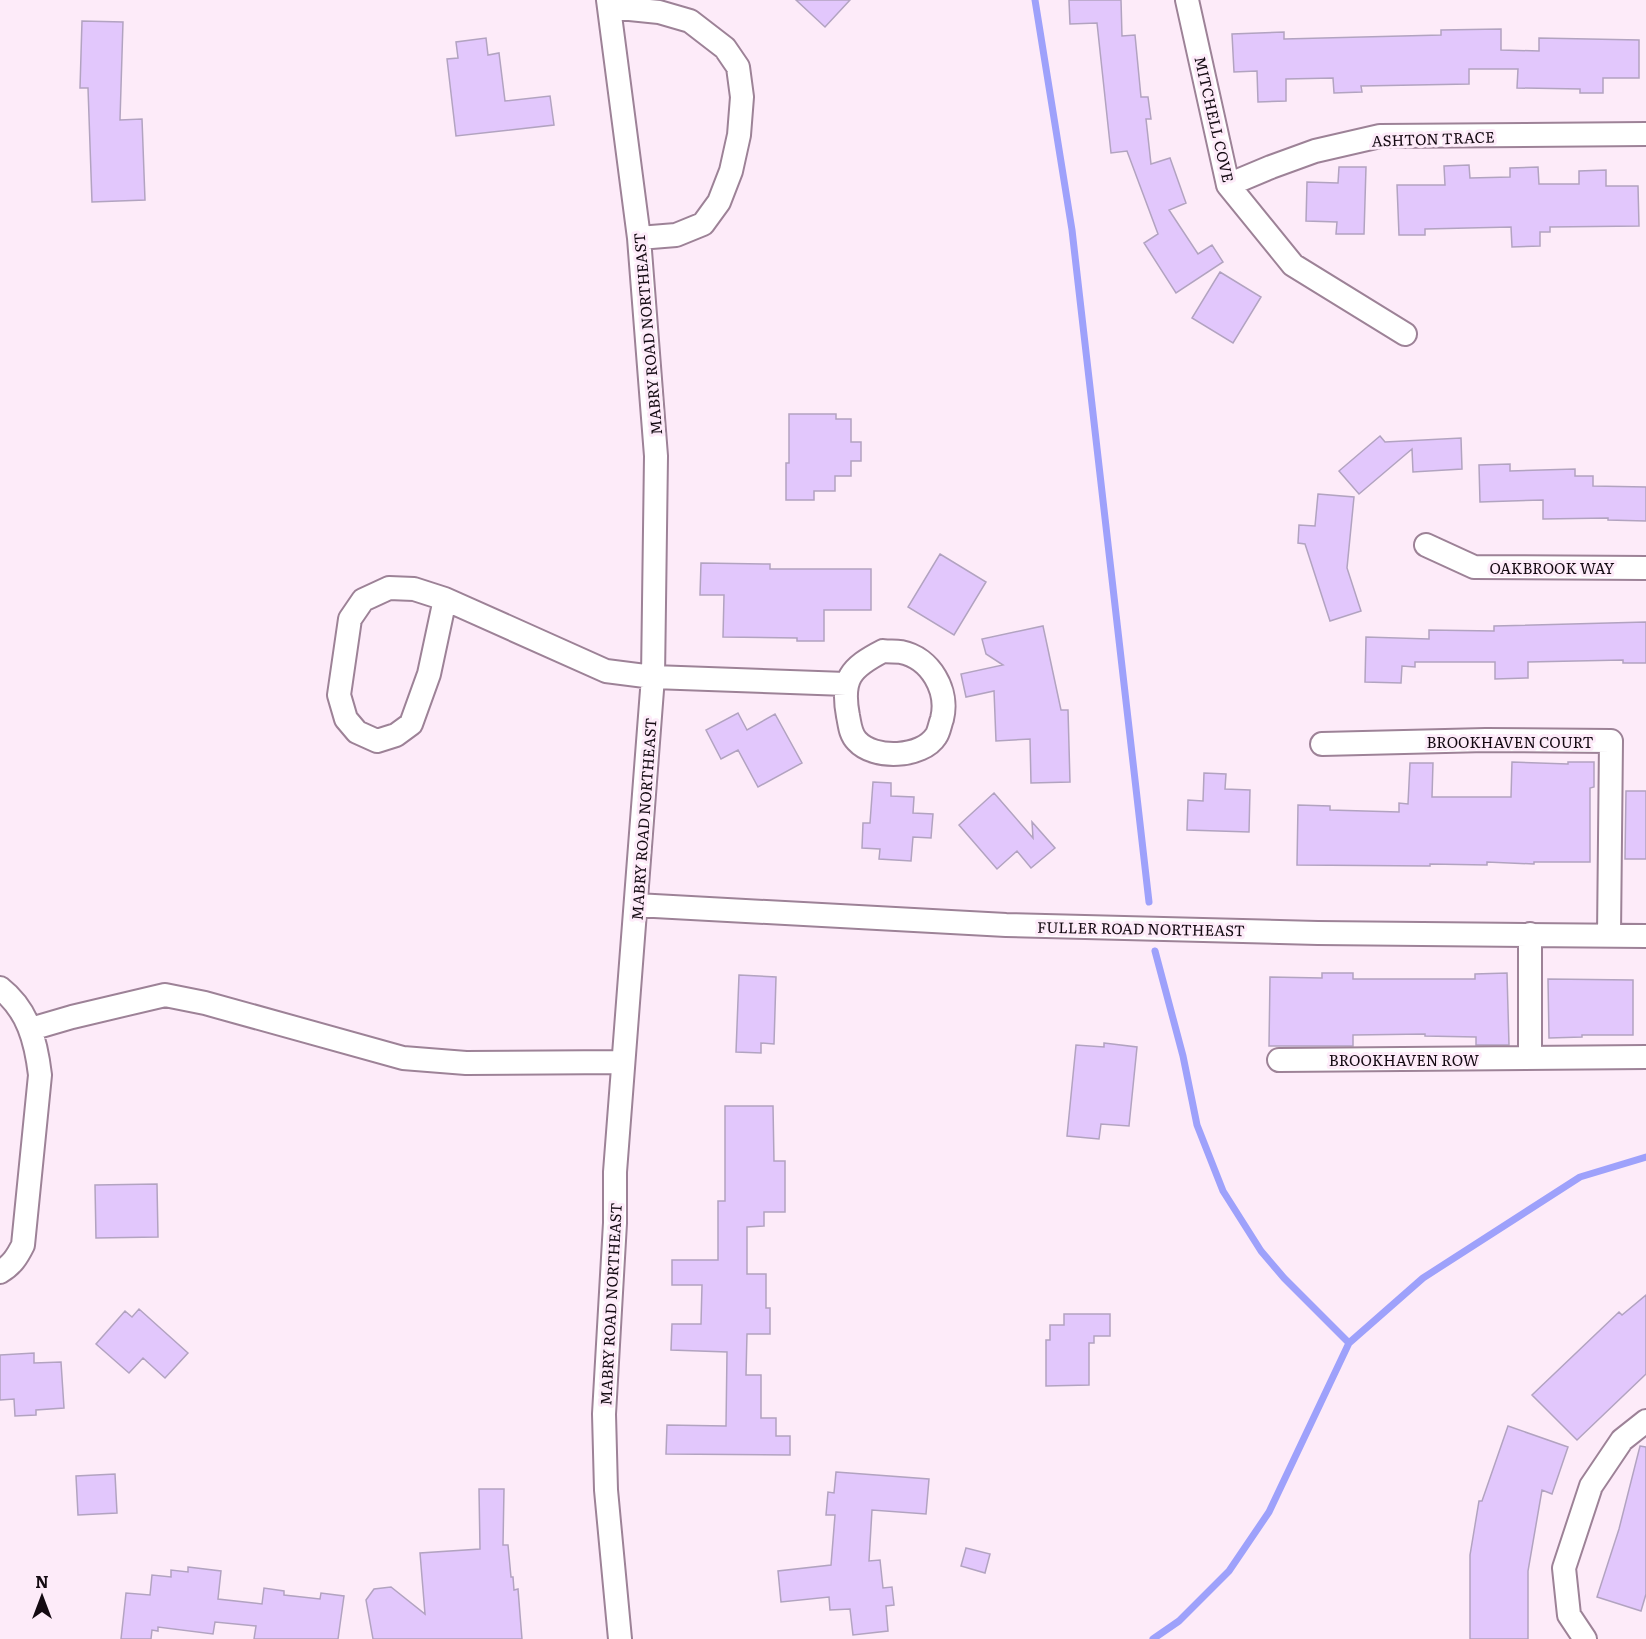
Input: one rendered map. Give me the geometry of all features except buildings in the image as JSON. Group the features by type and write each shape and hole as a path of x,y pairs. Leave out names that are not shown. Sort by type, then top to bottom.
{"street":[{"name":"MITCHELL COVE","path":"1187,0 1228,185 1293,265 1405,334"},
{"path":"609,3 659,12 690,21 725,48 738,67 742,97 731,171 719,202 703,224 676,236 639,238"},
{"name":"MABRY ROAD NORTHEAST","path":"609,3 639,238 657,456 653,677 615,1172 615,1223 604,1414 606,1490 620,1639"},
{"name":"ASHTON TRACE","path":"1228,185 1315,151 1380,136 1646,134"},
{"name":"OAKBROOK WAY","path":"1426,545 1474,567 1646,568"},
{"path":"444,598 429,674 411,724 396,735 377,741 357,732 346,718 339,695 350,619 363,600 389,588 414,589 444,598 606,671 653,677 846,684"},
{"path":"883,651 903,652 918,660 931,670 942,691 943,716 936,736 924,748 906,754 868,750 857,741 851,732 846,684 854,670 883,651"},
{"name":"BROOKHAVEN COURT","path":"1322,744 1486,740 1611,741 1609,935"},
{"name":"FULLER ROAD NORTHEAST","path":"636,905 1006,925 1318,933 1646,936"},
{"path":"1530,934 1530,1058"},
{"path":"0,988 21,1010 31,1029 37,1050 40,1075 22,1245 18,1256 0,1272"},
{"path":"31,1029 165,995 205,1003 403,1058 466,1063 623,1062"},
{"name":"BROOKHAVEN ROW","path":"1279,1060 1646,1057"},
{"path":"1585,1639 1569,1615 1564,1568 1591,1486 1622,1440 1646,1422"}],"waterway":[{"path":"1035,0 1072,230 1149,902"},
{"path":"1155,951 1183,1056 1197,1125 1223,1191 1261,1251 1284,1278 1349,1343"},
{"path":"1153,1639 1179,1621 1229,1571 1269,1512 1349,1343 1423,1278 1580,1177 1646,1157"}]}
